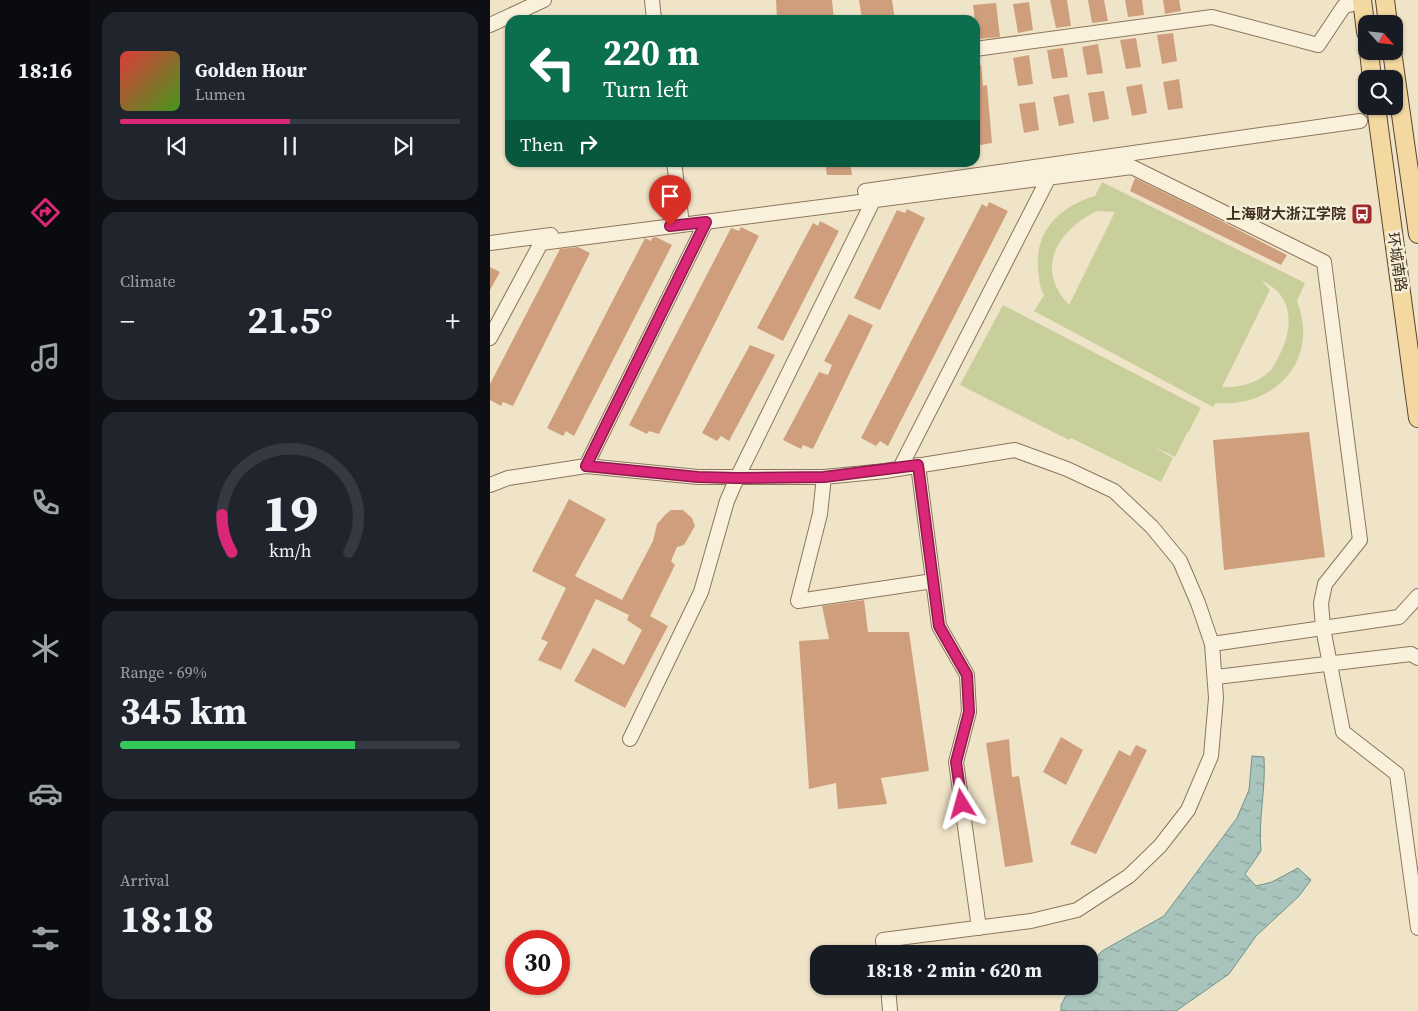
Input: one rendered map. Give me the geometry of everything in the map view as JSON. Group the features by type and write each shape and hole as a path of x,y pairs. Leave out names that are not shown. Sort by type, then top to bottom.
{"main road":[{"path":"1385,0 1387,15"},
{"path":"1362,1 1364,15"},
{"name":"环城南路","path":"1393,60 1418,234"},
{"name":"环城南路","path":"1377,115 1418,418"}],"street":[{"path":"512,15 544,0"},
{"path":"652,0 654,15"},
{"path":"980,48 1212,17 1318,45 1344,6 1362,1"},
{"path":"490,25 505,18"},
{"path":"490,243 1360,121"},
{"path":"675,167 681,216"},
{"path":"490,250 874,199 1132,168 1324,262 1360,540 1325,584 1321,603 1323,628 1343,732 1397,774 1418,928"},
{"path":"900,468 1048,179"},
{"path":"630,740 700,592 737,478 874,199"},
{"path":"586,466 706,222"},
{"path":"490,338 541,242"},
{"path":"490,485 516,476 586,466 698,477 824,477 900,468 1015,450 1066,469 1114,491 1152,527 1180,561 1198,603 1212,644 1216,677 1211,756 1188,810 1160,846 1129,876 1077,910 1031,921 883,940 883,945"},
{"path":"918,465 939,626 967,675 969,712 956,762 979,928"},
{"path":"824,477 820,514 798,601 933,581"},
{"path":"1212,644 1399,617 1418,596"},
{"path":"1216,677 1411,654 1418,658"},
{"path":"889,995 890,1011"}],"green space":[{"path":"1102,182 1305,283 1297,301 1303,322 1302,342 1297,360 1288,376 1274,388 1257,397 1238,402 1216,403 1213,407 1034,311 1044,295 1039,279 1038,254 1046,231 1061,213 1083,200 1095,196","holes":["1097,211 1115,212 1069,305 1059,291 1053,277 1052,264 1055,251 1071,228","1262,281 1273,287 1286,304 1288,325 1284,346 1271,370 1266,375 1255,381 1235,387 1222,387 1270,290"]},
{"path":"1003,305 1201,408 1188,433 1181,429 1187,433 1175,457 1154,447 1173,458 1161,482 1071,438 1069,440 960,385"}],"water":[{"path":"1252,756 1264,757 1260,827 1261,851 1245,874 1256,886 1272,882 1298,868 1311,880 1298,897 1256,936 1229,974 1176,1011 1061,1011 1061,1005 1066,995 1098,995 1098,955 1102,951 1164,916 1237,818 1249,790"}],"building":[{"path":"776,0 832,0 834,15 777,15"},
{"path":"859,0 892,0 894,15 861,15"},
{"path":"1050,0 1067,0 1071,26 1056,28"},
{"path":"1088,0 1104,0 1108,21 1092,23"},
{"path":"1125,0 1142,0 1144,15 1128,17"},
{"path":"1163,0 1179,0 1181,11 1165,14"},
{"path":"1029,2 1033,30 1018,33 1013,4"},
{"path":"996,3 1000,37 980,39 980,15 974,15 973,5"},
{"path":"1173,33 1177,61 1162,64 1157,35"},
{"path":"1136,38 1141,67 1126,69 1120,40"},
{"path":"1098,44 1103,73 1087,75 1082,47"},
{"path":"1063,48 1068,77 1052,79 1047,50"},
{"path":"1029,55 1033,84 1018,86 1013,58"},
{"path":"980,65 983,86 987,85 992,143 980,145"},
{"path":"1179,79 1183,108 1168,110 1163,82"},
{"path":"1142,84 1147,113 1132,116 1126,87"},
{"path":"1104,91 1109,119 1093,122 1088,93"},
{"path":"1069,94 1074,123 1059,126 1053,97"},
{"path":"1035,102 1039,130 1024,133 1019,104"},
{"path":"826,167 851,167 852,175 827,175"},
{"path":"1135,178 1287,255 1281,265 1130,191"},
{"path":"989,202 1008,211 888,446 880,441 876,446 861,438 982,204 987,207"},
{"path":"907,209 925,218 880,310 854,298 897,210 905,213"},
{"path":"820,221 839,231 783,341 757,328 813,223 818,226"},
{"path":"741,227 759,236 659,434 649,431 647,434 629,425 731,228 739,231"},
{"path":"656,237 672,245 574,436 566,431 563,436 547,428 645,238 651,241 652,238"},
{"path":"578,247 590,253 513,406 503,402 501,406 490,400 490,384 560,249"},
{"path":"490,267 500,272 490,290"},
{"path":"849,314 873,325 813,449 803,445 801,449 783,440 819,372 828,375 832,365 824,361"},
{"path":"750,345 775,355 729,441 721,436 717,441 702,433"},
{"path":"1309,432 1325,557 1224,570 1213,440"},
{"path":"569,499 606,519 575,576 622,600 653,541 657,524 665,515 671,510 683,510 692,518 695,526 684,545 677,547 671,561 675,565 650,616 668,626 625,708 574,681 593,648 624,665 642,630 627,620 629,615 596,599 561,670 538,660 548,642 541,639 566,588 532,571"},
{"path":"864,600 868,632 909,632 929,771 881,778 887,804 838,809 836,783 809,789 799,641 829,639 822,606"},
{"path":"1061,737 1083,750 1066,785 1043,772"},
{"path":"1009,739 1012,777 1019,776 1033,862 1005,867 986,743"},
{"path":"1136,745 1147,750 1096,854 1070,844 1119,750 1130,756"}],"place":[{"name":"上海财大浙江学院","path":"1362,214"}],"route":[{"path":"670,226 706,222 586,466 698,477 737,478 772,476 824,477 885,471 918,465 939,626 967,675 969,712 956,762 962,804"}]}
